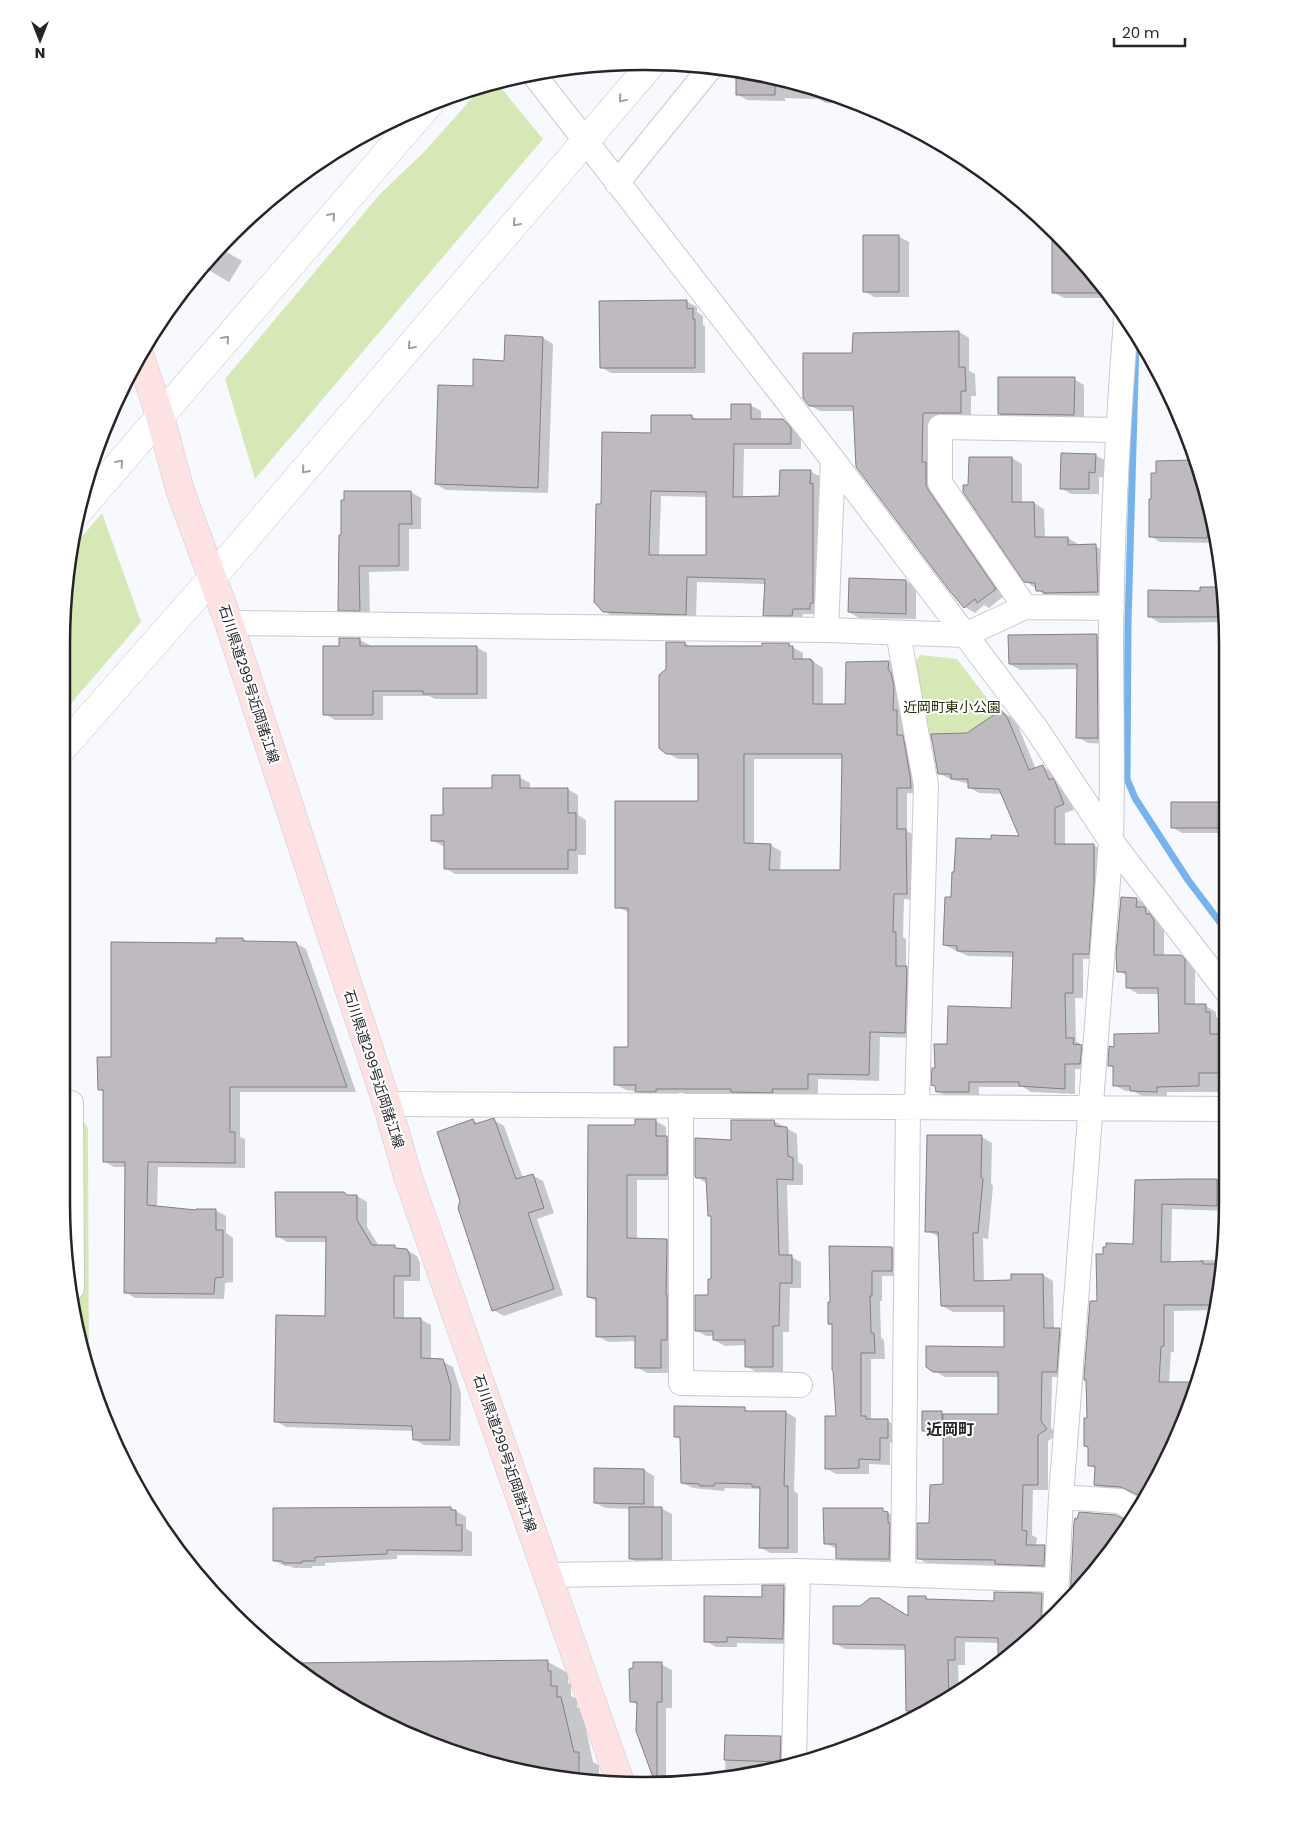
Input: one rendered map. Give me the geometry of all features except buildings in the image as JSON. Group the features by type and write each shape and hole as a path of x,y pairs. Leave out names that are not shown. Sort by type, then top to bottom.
{"main road":[{"name":"石川県道299号近岡諸江線","path":"143,365 160,416 180,490 229,623 386,1104 408,1177 618,1776"}],"street":[{"path":"70,740 213,577 646,70"},
{"path":"617,183 706,74"},
{"path":"538,80 833,460 1035,727 1111,840 1219,981"},
{"path":"89,499 418,117"},
{"path":"1055,1604 1061,1497 1111,840 1113,792 1112,608 1118,430 1125,330"},
{"path":"1025,607 940,482 940,427 1118,430"},
{"path":"826,630 833,460"},
{"path":"229,623 826,630 965,635 1025,607 1112,608"},
{"path":"898,633 926,785 912,1106 903,1575"},
{"path":"70,1103 72,1247"},
{"path":"386,1104 1219,1109"},
{"path":"681,1105 681,1383 800,1385"},
{"path":"1061,1497 1120,1501 1131,1507"},
{"path":"794,1757 798,1571"},
{"path":"548,1575 798,1571 1056,1580"}],"green space":[{"path":"502,89 543,139 255,479 225,379 380,194 424,152 474,96"},
{"path":"102,513 141,622 70,705 71,607 80,539"},
{"name":"近岡町東小公園","path":"920,655 957,659 999,714 961,742 927,741 910,669"},
{"path":"81,1118 88,1128 89,1347 81,1315 71,1240 70,1165"}],"waterway":[{"path":"1136,347 1128,623 1127,779 1135,798 1188,880 1219,921"}],"district":[{"name":"近岡町","path":"950,1429"}]}
